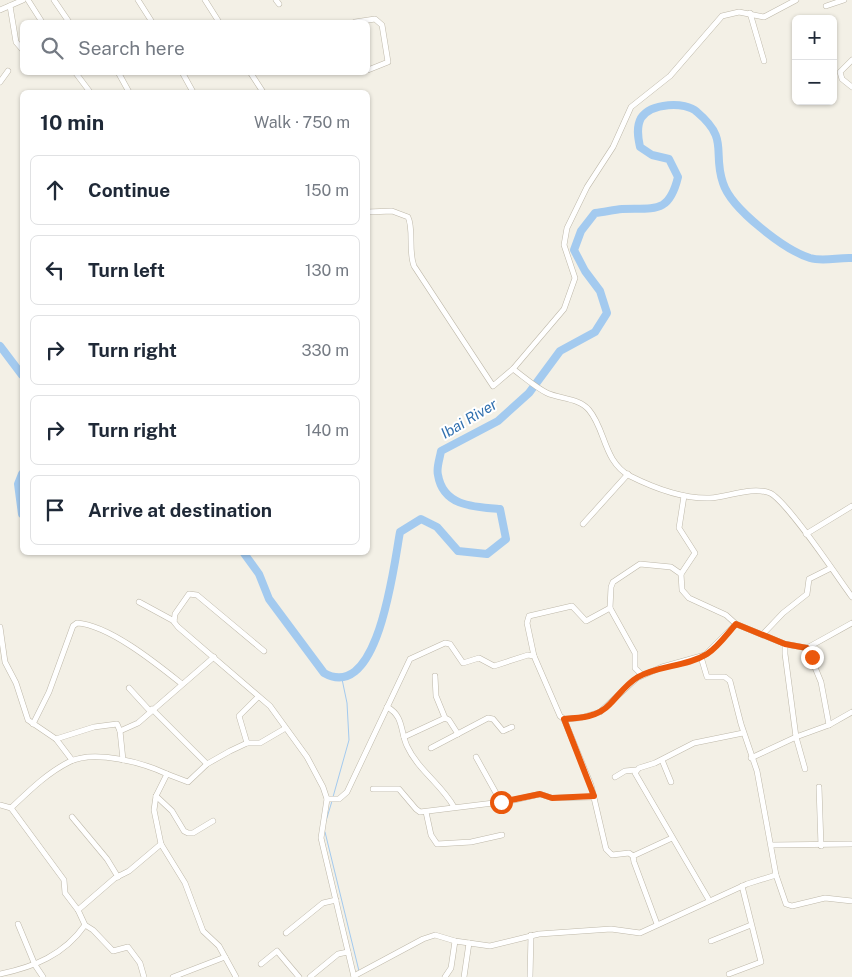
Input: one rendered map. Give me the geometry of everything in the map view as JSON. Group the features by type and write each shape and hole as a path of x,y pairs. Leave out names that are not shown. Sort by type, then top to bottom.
{"street":[{"path":"0,10 24,0"},
{"path":"28,0 41,20"},
{"path":"54,0 68,20"},
{"path":"138,0 151,20"},
{"path":"205,0 218,20"},
{"path":"826,6 844,0"},
{"path":"370,212 392,211 408,217 410,224 410,252 414,266 494,386 513,368 561,313 567,303 575,278 565,251 564,241 567,228 587,187 613,147 632,107 670,76 710,28 726,14 750,13 764,17 793,1"},
{"path":"10,6 16,42 20,47"},
{"path":"750,13 764,61"},
{"path":"368,20 375,19 382,25 388,62 370,69"},
{"path":"852,60 840,72 842,79 852,87"},
{"path":"0,82 8,71"},
{"path":"77,75 88,90"},
{"path":"120,75 128,90"},
{"path":"184,75 192,90"},
{"path":"252,75 262,90"},
{"path":"513,368 542,389 585,405 594,418 608,452 628,474 684,496 706,498 758,491 767,492 777,498 806,534 852,598"},
{"path":"583,524 628,474"},
{"path":"684,496 679,528 695,553 681,574 680,587 686,596 726,615 736,624 785,644 807,648 852,623"},
{"path":"806,534 852,506"},
{"path":"642,675 635,668 635,653 610,608 610,586 637,564 643,563 671,567 681,574"},
{"path":"763,634 783,613 807,594 809,579 831,568"},
{"path":"174,621 178,608 189,594 193,594 264,651"},
{"path":"139,602 174,621 270,706 284,728 307,757 331,799 321,838 355,976 435,935 455,941 490,946 531,935 611,929 637,933 742,886 776,875"},
{"path":"610,608 586,621 572,606 529,616 527,623 534,656 560,716 564,719 594,796 607,852 612,855 629,853 634,856"},
{"path":"33,724 49,692 73,626 77,622 102,630 150,658 182,684"},
{"path":"564,719 588,716 600,712 627,685 642,675 701,657 712,650 736,624"},
{"path":"0,627 5,662 16,683 26,715 33,724 56,739 72,760"},
{"path":"331,799 344,796 352,783 410,659 445,643 450,644 463,663 479,658 494,666 528,655 534,656"},
{"path":"785,644 796,738 805,769"},
{"path":"807,648 821,682 829,725"},
{"path":"120,731 135,725 214,657"},
{"path":"701,657 707,677 725,678 730,681 743,733 757,771 776,875 786,904 797,905 825,898 852,901"},
{"path":"435,676 436,696 445,718 449,720 458,734"},
{"path":"129,688 207,764"},
{"path":"247,743 239,716 258,697"},
{"path":"387,707 399,716 407,746 415,758 449,798 454,807"},
{"path":"751,758 829,725 852,712"},
{"path":"404,737 445,718"},
{"path":"431,748 490,718 503,731 512,728"},
{"path":"56,739 105,725 117,724 120,731 123,760"},
{"path":"11,808 36,785 72,760 96,758 146,764 188,782 207,764 247,743 260,743 284,728"},
{"path":"615,777 662,760 700,741 743,733"},
{"path":"476,757 501,802"},
{"path":"662,760 671,782"},
{"path":"636,770 636,776 709,900"},
{"path":"168,774 156,796 154,814 161,844 185,883 203,931 219,946 236,977"},
{"path":"819,787 821,846"},
{"path":"373,789 399,789 416,809 426,812 501,802 540,794 552,798 594,796"},
{"path":"156,796 172,811 184,831 188,833 193,833 213,821"},
{"path":"0,805 11,808 64,880 65,893 78,910 84,925 93,930 113,951 128,947 140,964 144,977"},
{"path":"426,812 431,835 437,844 471,842 502,836"},
{"path":"72,817 107,859 118,877"},
{"path":"634,856 672,838"},
{"path":"772,845 783,843 821,846 852,844"},
{"path":"78,910 118,877 130,872 161,844"},
{"path":"634,856 634,862 657,924"},
{"path":"728,974 761,962 742,886"},
{"path":"286,933 322,903 336,900"},
{"path":"18,924 35,965 43,977"},
{"path":"711,941 750,924"},
{"path":"0,974 10,975 35,965 67,946 84,925"},
{"path":"530,977 531,935"},
{"path":"445,977 451,968 455,941"},
{"path":"464,977 468,943"},
{"path":"262,964 277,951 298,977"},
{"path":"310,977 338,954 348,952"},
{"path":"173,977 225,957"},
{"path":"364,971 368,977"},
{"path":"740,971 743,977"}],"waterway":[{"name":"Ibai River","path":"245,555 259,574 269,599 324,673 343,677 358,668 371,650 388,598 400,532 421,519 437,527 458,551 487,554 506,539 500,509 470,506 453,499 446,493 441,485 438,472 441,451 498,421 529,393 560,351 595,332 607,313 600,291 585,271 574,250 581,231 595,213 622,209 652,208 665,203 670,197 678,177 669,159 652,155 640,147 639,144 639,121 652,109 668,105 685,106 692,108 707,122 717,138 720,172 728,193 747,216 774,238 799,254 810,258 821,260 852,258"},
{"name":"Ibai River","path":"0,346 20,372"},
{"name":"Ibai River","path":"20,479 18,484 20,499"},
{"path":"333,797 349,740 347,703 342,679"},
{"path":"326,821 332,801"},
{"path":"325,832 359,971"}],"route":[{"path":"501,802 540,794 552,798 594,796 564,719 580,718 600,712 612,703 627,685 637,678 662,667 690,661 705,655 716,647 736,624 785,644 807,648 812,657"}]}
